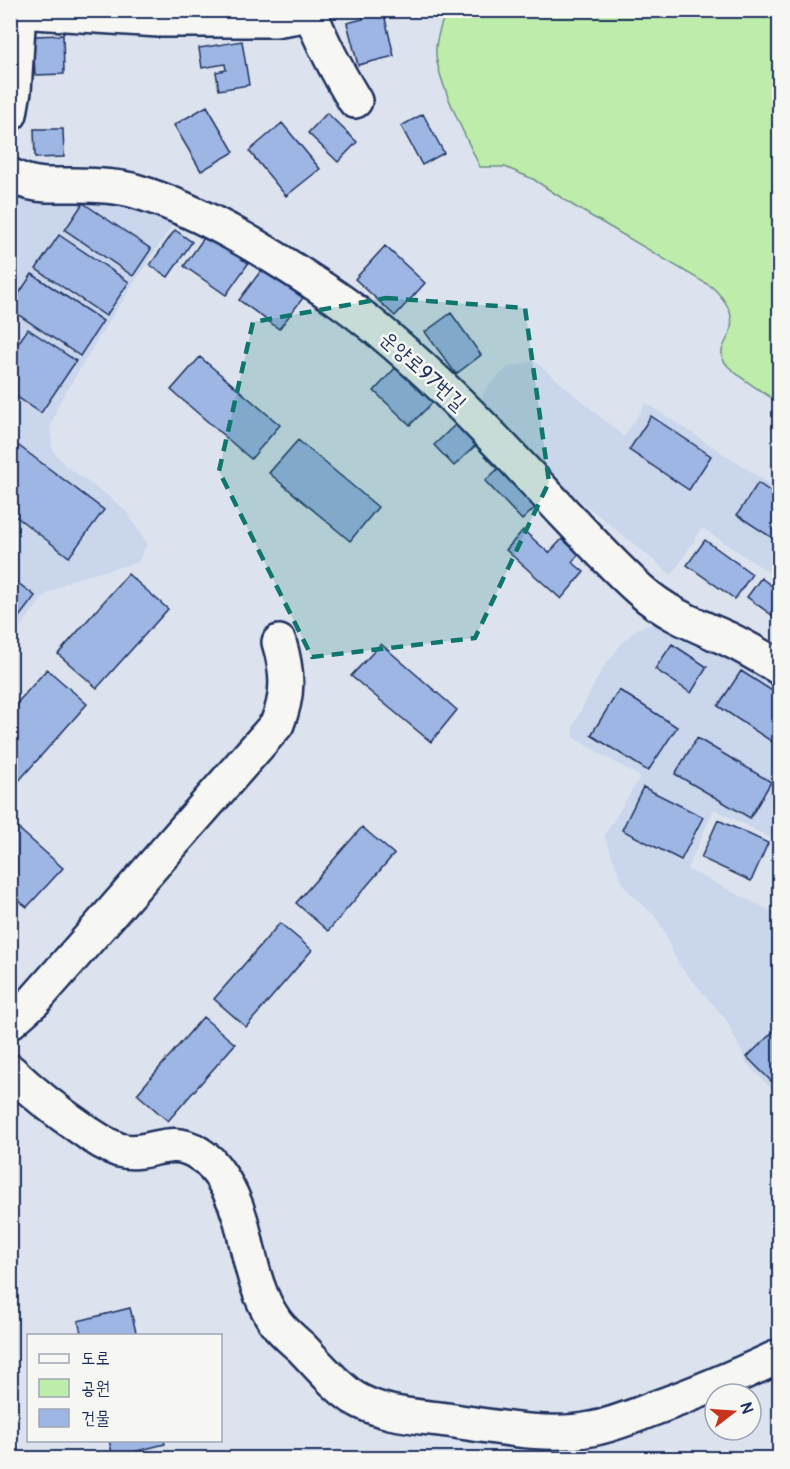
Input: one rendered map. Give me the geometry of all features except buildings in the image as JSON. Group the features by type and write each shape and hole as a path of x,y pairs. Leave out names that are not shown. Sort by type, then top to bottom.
{"street":[{"path":"10,114 14,92 19,11 159,20 275,20 312,12 322,42 355,101"},
{"name":"운양로97번길","path":"10,175 19,180 43,186 76,185 133,190 233,232 326,292 395,342 476,419 608,560 663,609 758,654 780,668"},
{"path":"10,1022 35,1000 277,724 284,707 285,690 285,663 279,642"},
{"path":"10,1071 30,1090 102,1143 129,1152 141,1152 171,1145 190,1148 208,1160 234,1199 264,1303 276,1323 340,1386 354,1398 370,1406 398,1414 519,1430 560,1432 588,1430 613,1424 696,1393 780,1356"}],"highlighted area":[{"path":"386,298 525,308 549,482 475,638 312,657 219,471 253,322"}],"shaded area":[{"path":"11,191 97,196 177,217 58,405 50,428 53,451 66,466 127,512 147,544 138,562 71,580 45,595 11,640"},
{"path":"535,361 624,437 646,403 779,490 779,579 702,528 672,575 556,481 480,404 485,389 508,367"},
{"path":"651,624 665,627 779,682 779,842 714,809 687,869 779,915 779,1096 748,1065 725,1018 680,966 659,922 623,884 604,836 640,777 574,738 573,726 601,671 622,643 638,628"}],"green space":[{"path":"446,10 779,11 779,403 732,370 723,359 723,349 730,332 732,319 725,302 712,287 574,206 533,179 505,167 480,167 452,107 440,73 436,47"}]}
